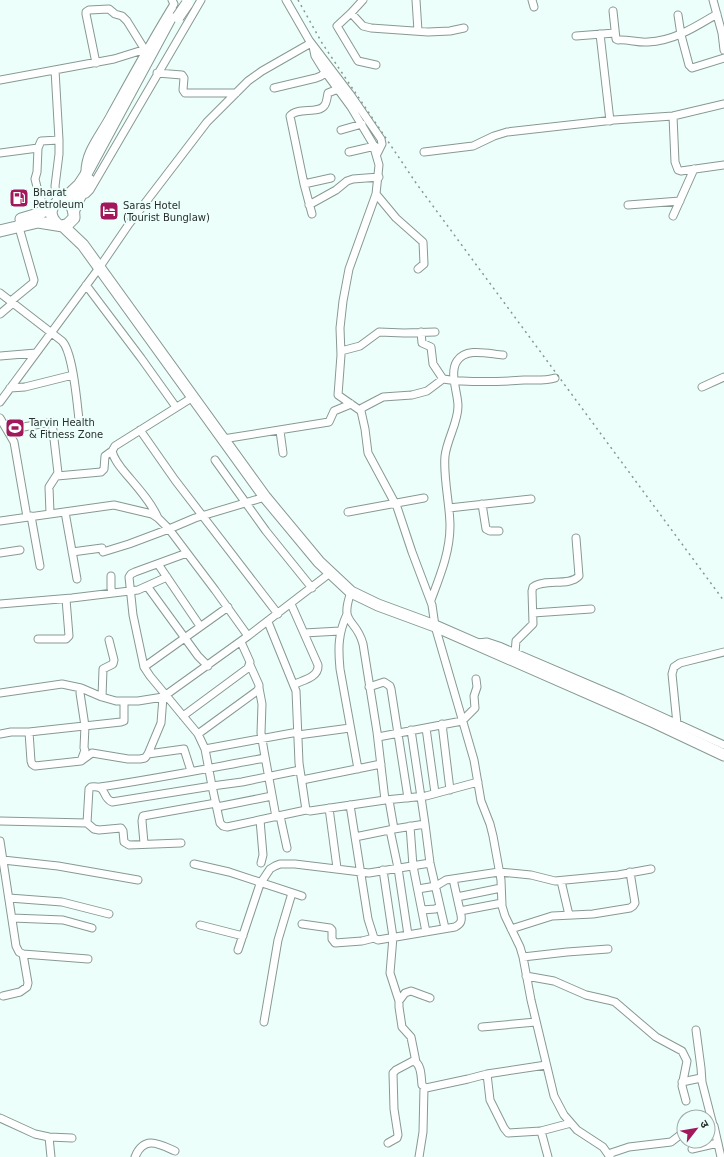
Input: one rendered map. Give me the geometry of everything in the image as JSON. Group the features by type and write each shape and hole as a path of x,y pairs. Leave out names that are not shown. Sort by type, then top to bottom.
{"highway":[{"path":"0,231 54,205 79,185 179,5"},
{"path":"0,224 38,222 60,225 68,224 179,5"},
{"path":"54,205 70,204 75,209 83,246"},
{"path":"54,205 50,213 52,220 60,225 83,246 265,497 308,550 351,592 378,605 435,626 490,650 654,722 724,755"}],"street":[{"path":"75,209 90,190 201,0"},
{"path":"286,0 312,44 324,58 381,139 382,144 377,154"},
{"path":"363,0 351,13 337,24 337,28 358,61 376,65"},
{"path":"416,0 418,31"},
{"path":"713,0 722,24 724,50"},
{"path":"84,176 84,164 92,146 108,120 146,49 179,5 190,17"},
{"path":"96,63 86,14 89,10 109,9 115,14 122,16 128,21 146,49"},
{"path":"613,11 615,33 618,40 628,40 640,43 664,40 681,35 717,14"},
{"path":"351,13 366,28 418,31 450,31 464,28"},
{"path":"678,15 681,35 689,65 692,68 724,58"},
{"path":"576,36 615,33"},
{"path":"600,34 610,121"},
{"path":"312,44 315,56 362,124 375,146 379,165 376,194 349,269 340,319 339,338 341,351 338,395 361,411 368,453 399,512 431,600 435,626 474,760 481,801 494,836 500,872 502,903 505,916 520,947 523,957 536,1022 554,1096 564,1115 577,1130 603,1147 609,1155 629,1147 668,1142 676,1138"},
{"path":"0,402 99,268 129,224 207,122 236,92 262,71 312,44"},
{"path":"0,80 96,63 146,49"},
{"path":"54,205 59,154 55,70"},
{"path":"274,88 316,78 326,72"},
{"path":"157,73 182,75 184,78 183,90 185,93 236,92"},
{"path":"312,214 304,184 290,116 294,112 321,108 325,105 328,93 338,89"},
{"path":"424,152 473,146 499,134 610,121 673,116 724,104"},
{"path":"673,116 675,162 678,170 681,171 724,165"},
{"path":"341,130 362,124"},
{"path":"54,205 35,183 38,148 41,141 59,140"},
{"path":"349,152 375,146"},
{"path":"0,153 38,148"},
{"path":"673,216 694,169"},
{"path":"310,205 336,190 347,181 378,177"},
{"path":"304,184 331,178"},
{"path":"376,194 396,218 423,242 424,264 418,269"},
{"path":"628,206 680,201"},
{"path":"0,314 33,283 34,280 18,223"},
{"path":"86,285 176,407"},
{"path":"0,293 62,341 66,346 73,375 79,420"},
{"path":"341,351 360,346 379,332 435,332"},
{"path":"421,332 423,344 431,347 433,364 443,379 454,381 508,381 555,378"},
{"path":"431,600 448,550 450,526 445,456 458,407 454,381 455,364 460,357 475,352 503,355"},
{"path":"0,356 36,353"},
{"path":"10,388 26,388 73,375"},
{"path":"702,387 724,377"},
{"path":"361,411 362,408 383,397 412,395 427,391 443,379"},
{"path":"57,476 101,472 104,469 105,456 112,451 115,446 176,407 193,398"},
{"path":"223,439 329,422 334,411 351,404"},
{"path":"0,418 14,442 40,566"},
{"path":"18,428 52,422 58,474 49,487 50,513"},
{"path":"140,430 175,480 278,614"},
{"path":"280,431 283,453"},
{"path":"112,451 116,461 152,506 158,518"},
{"path":"215,460 282,552 312,588"},
{"path":"72,552 103,550 129,544 202,516 265,497"},
{"path":"348,512 424,498"},
{"path":"449,508 531,499"},
{"path":"482,504 486,529 490,531 499,531"},
{"path":"0,521 114,505 152,514 169,529 248,636"},
{"path":"65,512 77,579"},
{"path":"514,653 516,641 533,625 533,587 539,584 574,580 579,576 576,538"},
{"path":"0,553 20,550"},
{"path":"187,553 131,574 129,580 133,614 144,667 165,696 198,734 205,749 220,823 223,826 227,827 306,810 310,811 421,796 478,782"},
{"path":"158,564 200,626"},
{"path":"0,693 62,684 81,688 111,700 138,701 165,696 268,622 330,573"},
{"path":"111,576 112,593"},
{"path":"0,604 66,599 130,591 147,586 167,577"},
{"path":"147,586 198,656 208,666"},
{"path":"351,592 347,605 347,614 350,622 362,640 408,935"},
{"path":"38,640 66,639 69,636 66,599"},
{"path":"291,604 317,659 318,669 315,674 295,684"},
{"path":"144,667 228,607"},
{"path":"533,613 591,609"},
{"path":"347,614 340,631 340,669 358,769"},
{"path":"268,622 295,684 297,697 300,770 306,810"},
{"path":"304,633 340,631"},
{"path":"102,697 103,670 114,662 109,640"},
{"path":"241,642 259,685 262,704 262,739 268,777 286,848"},
{"path":"475,644 487,642 724,745"},
{"path":"677,724 672,674 674,667 680,663 724,652"},
{"path":"183,716 250,665"},
{"path":"378,738 462,720 475,708 474,696 478,686 476,679"},
{"path":"369,687 384,682 390,686 408,798"},
{"path":"81,688 80,694 85,726 84,748 88,752 140,759 145,758 148,754 161,723 165,696"},
{"path":"198,734 259,688"},
{"path":"0,734 118,723 124,720 124,701"},
{"path":"442,724 450,790"},
{"path":"205,749 262,739 350,728"},
{"path":"426,728 435,793"},
{"path":"410,730 430,863 445,928"},
{"path":"29,732 31,761 33,765 81,761 88,752"},
{"path":"148,754 184,749 191,771"},
{"path":"87,823 89,789 91,787 126,784 265,758"},
{"path":"302,780 381,764"},
{"path":"100,787 107,799 112,802 242,782 300,770"},
{"path":"144,843 143,816 272,796"},
{"path":"350,805 368,919 374,938"},
{"path":"329,808 337,868"},
{"path":"260,820 263,855 261,863"},
{"path":"0,821 87,823 94,829 99,830 121,828 124,831 126,844 181,843"},
{"path":"355,836 425,824"},
{"path":"410,826 413,866 426,932"},
{"path":"0,840 16,946 19,952 23,954 88,959"},
{"path":"3,860 58,866 138,880"},
{"path":"238,950 261,882 270,869 280,864 337,868 369,873 430,863"},
{"path":"194,864 229,872 302,896"},
{"path":"418,890 436,886 446,880 500,872 531,875 561,881 651,869"},
{"path":"383,870 393,937 390,973 400,1001"},
{"path":"511,929 552,916 593,914 632,908 635,905 635,901 630,872"},
{"path":"302,924 330,928 332,930 332,939 335,943 362,941 374,938 378,940 455,927 460,923 461,919 453,879"},
{"path":"561,881 569,915"},
{"path":"457,897 501,888"},
{"path":"264,1022 278,940 292,893"},
{"path":"9,898 62,902 109,914"},
{"path":"460,911 502,903"},
{"path":"422,910 440,907"},
{"path":"12,918 63,920 92,928"},
{"path":"200,925 243,936"},
{"path":"523,957 608,949"},
{"path":"3,996 20,992 27,987 28,983 23,954"},
{"path":"526,976 554,981 586,995 615,1002 656,1037 682,1051 687,1061 682,1082 686,1102"},
{"path":"420,1157 423,1132 424,1087 422,1085 419,1065 416,1062 411,1037 402,1028 399,1006 405,993 411,991 430,998"},
{"path":"482,1027 536,1022"},
{"path":"696,1030 701,1078 707,1109"},
{"path":"388,1143 397,1138 398,1135 394,1108 394,1071 413,1061 416,1062"},
{"path":"424,1087 487,1074 546,1065"},
{"path":"487,1074 490,1100 506,1132 541,1131 571,1123"},
{"path":"682,1082 701,1078"},
{"path":"0,1118 35,1134 49,1137 72,1138"},
{"path":"541,1131 548,1157"},
{"path":"716,1133 721,1157"},
{"path":"49,1137 51,1157"},
{"path":"135,1157 142,1147 149,1143 155,1142 175,1151"}],"railway":[{"path":"298,0 322,43 416,183 724,601"}],"place":[{"name":"Bharat Petroleum","path":"19,198"},
{"name":"Saras Hotel (Tourist Bunglaw)","path":"109,211"},
{"name":"Tarvin Health & Fitness Zone","path":"15,428"}]}
